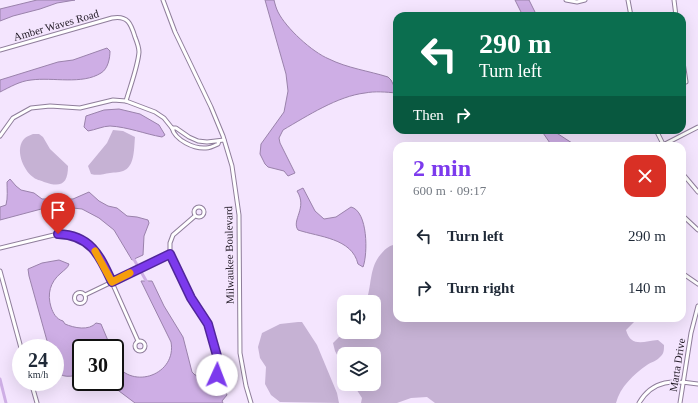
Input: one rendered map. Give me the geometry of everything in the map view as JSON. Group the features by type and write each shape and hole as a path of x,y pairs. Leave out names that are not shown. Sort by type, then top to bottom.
{"street":[{"name":"Milwaukee Boulevard","path":"163,0 175,32 211,107 232,166 239,215 240,353 246,386 251,403"},
{"path":"566,0 577,2 585,0"},
{"path":"628,0 630,12"},
{"path":"674,0 676,12"},
{"name":"Amber Waves Road","path":"0,50 112,18 122,17 131,25 139,48 138,58 126,101"},
{"path":"0,136 13,118 31,108 50,106 80,108 106,101 126,101 155,112 164,118 172,128 173,132 186,142 196,147 206,148 218,144 219,141"},
{"path":"686,133 698,127"},
{"path":"172,128 176,128 189,137 203,142 224,140"},
{"path":"670,142 685,134"},
{"path":"186,142 189,137"},
{"path":"686,178 698,192"},
{"path":"195,216 173,236 170,243 170,254 191,298 208,324 221,370"},
{"path":"686,219 698,230"},
{"path":"0,248 52,234 64,234 81,239 93,248 100,258 138,341"},
{"path":"84,295 170,254"},
{"path":"0,271 19,339"},
{"path":"686,276 698,284"},
{"name":"Marta Drive","path":"680,403 691,333 698,306"},
{"path":"639,403 644,396 658,385 671,381 698,384"},
{"path":"34,391 37,403"}],"shaded area":[{"path":"37,0 75,0 57,3 0,21 0,9"},
{"path":"265,0 274,0 278,12 287,25 300,39 315,51 322,56 343,65 388,77 393,84 393,93 369,92 344,98 323,107 283,130 279,138 280,143 295,173 288,176 284,171 268,167 260,154 261,144 284,112 288,91 286,74"},
{"path":"515,0 529,0 535,12 521,12"},
{"path":"107,48 110,51 107,66 101,73 93,77 76,80 40,79 27,81 15,84 0,92 0,80 58,62 73,60"},
{"path":"119,109 140,114 159,125 165,135 162,137 110,126 88,131 84,127 86,116 104,110"},
{"path":"113,130 123,131 135,137 131,164 128,168 121,172 98,175 91,174 88,166 107,143"},
{"path":"33,134 39,134 43,137 50,149 68,166 67,177 62,183 55,185 34,178 29,174 23,164 20,147 25,138"},
{"path":"544,134 558,134 570,142 549,142"},
{"path":"10,179 21,190 34,193 42,199 73,199 89,192 99,201 108,206 117,208 127,216 148,220 149,223 144,236 143,255 132,260 114,230 99,218 82,209 64,207 45,208 0,220 0,207 6,205 7,182"},
{"path":"303,188 315,211 324,219 336,217 351,207 357,210 364,224 366,243 365,261 363,267 358,264 355,255 342,244 325,237 298,230 296,222 301,203 297,191"},
{"path":"393,245 393,322 634,322 626,330 628,336 639,342 658,340 664,345 663,353 659,358 642,369 628,381 616,403 435,403 427,397 411,398 397,403 361,403 362,398 358,391 381,391 381,347 337,347 337,355 333,343 337,339 381,339 381,295 368,295 374,265 386,248"},
{"path":"59,260 69,264 67,268 54,280 50,288 49,297 51,307 58,319 63,321 65,324 81,328 93,326 96,323 101,324 107,339 72,339 72,376 64,376 64,339 46,339 29,276 28,269 42,263"},
{"path":"141,281 152,281 164,306 183,337 192,372 195,375 207,377 214,386 225,390 227,395 222,401 223,403 135,403 119,391 124,391 124,372 132,376 142,377 152,375 161,370 167,363 171,353 171,342"},
{"path":"302,322 317,345 337,393 339,403 280,402 271,395 265,384 266,367 260,358 258,347 262,333 280,324"}],"waterway":[{"path":"132,256 148,284"},
{"path":"0,379 6,403"}],"slow traffic":[{"path":"95,251 112,282 130,273"}],"route":[{"path":"58,234 73,236 88,243 100,258 112,282 170,254 191,298 208,324 221,370 217,375"}]}
